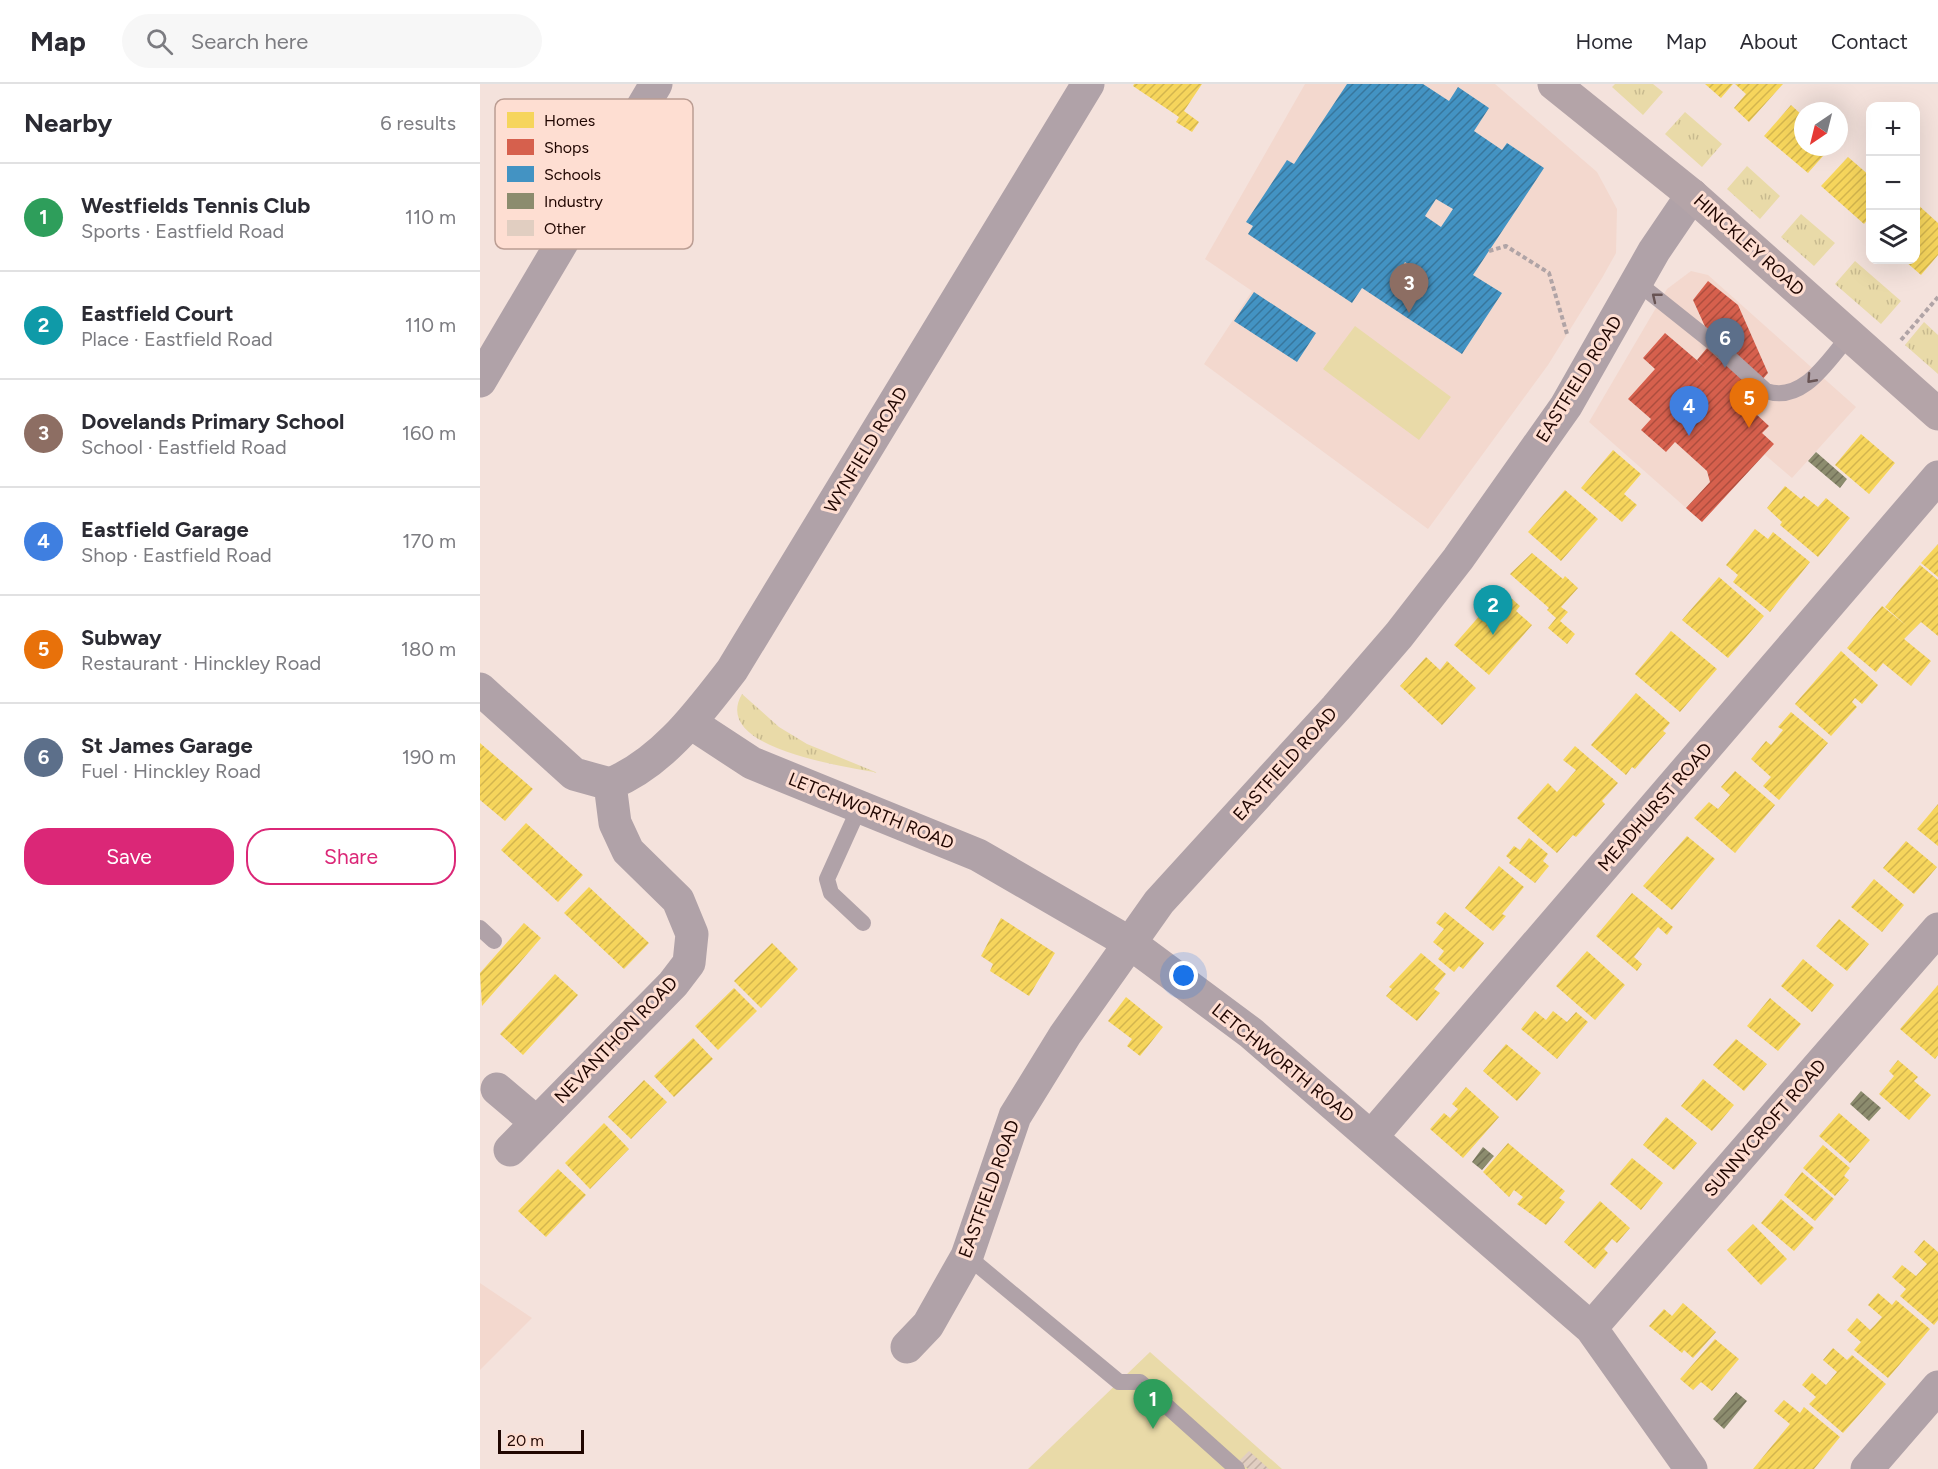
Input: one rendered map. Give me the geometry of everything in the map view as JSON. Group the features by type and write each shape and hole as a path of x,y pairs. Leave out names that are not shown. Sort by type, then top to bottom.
{"main road":[{"name":"HINCKLEY ROAD","path":"1554,84 1692,195 1938,414"}],"street":[{"path":"647,99 656,84"},
{"name":"WYNFIELD ROAD","path":"610,784 633,775 691,723 732,670 1088,84"},
{"name":"EASTFIELD ROAD","path":"907,1347 928,1325 967,1256 1015,1116 1065,1035 1159,902 1336,708 1399,635 1458,559 1566,405 1638,283 1654,251 1692,195"},
{"path":"480,381 558,249"},
{"name":"MEADHURST ROAD","path":"1372,1136 1938,477"},
{"path":"480,689 574,774 610,784"},
{"name":"LETCHWORTH ROAD","path":"691,723 752,763 978,855 1130,943 1251,1033 1591,1328 1691,1469"},
{"name":"NEVANTHON ROAD","path":"510,1150 673,984 689,963 692,934 678,900 628,851 615,823 610,784"},
{"name":"SUNNYCROFT ROAD","path":"1591,1328 1938,929"},
{"path":"497,1089 536,1122"},
{"path":"1867,1469 1938,1387"}],"lane":[{"path":"1638,283 1712,342 1766,391 1777,395 1805,387 1850,335"},
{"path":"860,807 827,879 831,893 863,923"},
{"path":"480,928 494,941"},
{"path":"967,1256 1119,1382 1140,1382 1237,1469"}],"path":[{"path":"1489,251 1506,246 1549,273 1567,334"},
{"path":"1881,363 1938,297"}],"shaded area":[{"path":"1305,84 1495,84 1597,172 1617,209 1616,253 1602,278 1548,365 1428,529 1204,364 1252,291 1205,259"},
{"path":"1691,271 1708,275 1856,407 1792,478 1764,454 1702,522 1589,422 1667,289"},
{"path":"480,1283 532,1318 480,1370"}],"green space":[{"path":"1615,84 1653,84 1663,92 1643,115 1612,87"},
{"path":"1685,112 1722,144 1702,167 1665,134"},
{"path":"1747,166 1780,196 1760,219 1727,189"},
{"path":"1801,214 1835,243 1814,266 1781,237"},
{"path":"1855,261 1901,301 1881,324 1835,284"},
{"path":"1924,322 1938,335 1938,374 1905,345"},
{"path":"1355,326 1451,397 1419,440 1323,369"},
{"path":"742,694 779,727 807,744 878,773 812,759 763,741 745,729 737,713"},
{"path":"1150,1352 1282,1469 1028,1469"}],"building: Homes":[{"path":"1134,84 1202,84 1184,111 1199,122 1192,132 1176,122 1179,117 1133,86"},
{"path":"1705,84 1733,84 1721,98"},
{"path":"1735,84 1783,84 1749,122 1734,108 1746,94"},
{"path":"1791,105 1794,108 1794,156 1823,156 1808,173 1764,136"},
{"path":"1848,157 1866,173 1866,222 1864,224 1821,186"},
{"path":"1920,207 1938,223 1938,255 1921,275 1908,264 1920,264"},
{"path":"1861,434 1895,463 1869,494 1835,465"},
{"path":"1613,450 1641,474 1624,494 1637,505 1622,522 1581,488"},
{"path":"1785,486 1801,499 1804,496 1818,507 1826,498 1850,518 1818,557 1780,525 1782,522 1767,508"},
{"path":"1565,490 1598,519 1561,561 1528,532"},
{"path":"1755,529 1768,539 1773,532 1810,562 1770,612 1733,582 1738,575 1726,565"},
{"path":"1938,544 1938,577 1921,563"},
{"path":"1532,553 1563,579 1565,576 1578,588 1561,607 1568,612 1560,621 1575,634 1567,644 1548,628 1556,618 1547,610 1549,608 1510,574"},
{"path":"1920,565 1938,580 1938,636 1921,622 1904,639 1931,661 1911,686 1883,663 1876,672 1847,648 1882,606 1907,626 1885,607"},
{"path":"1719,577 1764,616 1728,658 1682,620"},
{"path":"1502,590 1520,606 1516,611 1532,625 1489,675 1454,645"},
{"path":"1671,631 1717,669 1680,712 1635,674"},
{"path":"1841,651 1878,685 1862,704 1855,698 1852,702 1857,707 1831,736 1795,704"},
{"path":"1426,657 1440,670 1447,661 1476,688 1442,725 1400,686"},
{"path":"1636,693 1670,723 1663,731 1666,733 1635,769 1632,767 1626,775 1591,745"},
{"path":"1791,712 1828,743 1779,800 1763,786 1771,777 1751,759 1766,741 1771,745 1783,730 1778,727"},
{"path":"480,743 533,789 505,821 480,800"},
{"path":"1575,746 1618,783 1602,801 1605,804 1576,837 1573,835 1557,853 1517,818 1548,783 1557,792 1576,770 1563,760"},
{"path":"1735,771 1775,805 1735,853 1694,818 1709,802 1718,809 1730,795 1721,787"},
{"path":"1938,804 1938,846 1917,829"},
{"path":"526,823 583,875 558,902 501,850"},
{"path":"1687,836 1715,859 1672,910 1643,886"},
{"path":"1529,838 1548,854 1543,861 1549,866 1535,883 1509,863 1511,860 1506,856 1514,846 1520,850"},
{"path":"1906,841 1937,867 1914,894 1883,868"},
{"path":"1499,866 1524,887 1502,914 1506,916 1493,931 1465,908"},
{"path":"1874,879 1904,905 1882,932 1851,907"},
{"path":"589,887 649,943 624,969 564,913"},
{"path":"1632,893 1673,927 1667,935 1658,927 1634,957 1642,964 1637,971 1596,936"},
{"path":"1445,912 1484,943 1463,969 1459,966 1454,972 1438,959 1444,951 1433,942 1444,929 1436,923"},
{"path":"1001,918 1055,953 1029,996 990,971 993,964 981,956"},
{"path":"1839,919 1869,944 1847,971 1816,946"},
{"path":"524,923 541,938 482,1006 480,973"},
{"path":"772,943 798,969 761,1008 734,981"},
{"path":"1587,951 1625,985 1595,1020 1556,986"},
{"path":"1421,953 1446,974 1434,989 1440,993 1417,1021 1386,996 1392,989 1389,987"},
{"path":"1803,959 1834,985 1812,1012 1781,986"},
{"path":"555,974 578,995 523,1055 500,1034"},
{"path":"1938,985 1938,1055 1935,1059 1900,1029"},
{"path":"734,988 757,1011 718,1050 695,1026"},
{"path":"1126,997 1163,1027 1140,1056 1127,1046 1132,1039 1108,1021"},
{"path":"1770,998 1801,1024 1778,1051 1747,1026"},
{"path":"1535,1011 1546,1020 1553,1011 1567,1022 1576,1012 1588,1022 1557,1059 1521,1029"},
{"path":"693,1038 713,1059 674,1097 654,1076"},
{"path":"1736,1039 1767,1064 1744,1091 1713,1065"},
{"path":"1506,1044 1541,1073 1517,1101 1483,1071"},
{"path":"1898,1060 1918,1077 1914,1081 1931,1095 1909,1120 1879,1094 1894,1076 1889,1071"},
{"path":"1703,1079 1734,1105 1712,1131 1681,1106"},
{"path":"644,1080 667,1102 631,1139 608,1117"},
{"path":"1466,1087 1499,1117 1463,1158 1430,1129 1444,1113 1450,1118 1458,1109 1452,1104"},
{"path":"1839,1113 1870,1140 1850,1163 1819,1136"},
{"path":"1666,1117 1697,1143 1674,1170 1643,1145"},
{"path":"604,1123 629,1149 590,1189 565,1163"},
{"path":"1508,1143 1565,1191 1559,1198 1565,1202 1546,1225 1517,1204 1523,1197 1514,1190 1509,1197 1483,1172"},
{"path":"1823,1145 1850,1168 1844,1176 1849,1180 1835,1196 1803,1168"},
{"path":"1632,1158 1663,1183 1641,1210 1610,1184"},
{"path":"558,1169 586,1195 546,1237 518,1211"},
{"path":"1802,1172 1834,1199 1815,1221 1784,1195"},
{"path":"1781,1199 1814,1228 1794,1251 1761,1223"},
{"path":"1600,1201 1630,1228 1617,1243 1612,1239 1604,1249 1608,1253 1595,1269 1564,1242"},
{"path":"1753,1224 1787,1259 1761,1285 1727,1250"},
{"path":"1924,1240 1938,1252 1938,1320 1934,1325 1900,1296 1906,1289 1892,1277 1902,1265 1916,1276 1927,1264 1914,1252"},
{"path":"1878,1293 1892,1305 1896,1300 1930,1329 1888,1378 1854,1350 1861,1342 1847,1330 1857,1318 1870,1330 1882,1317 1868,1305"},
{"path":"1683,1303 1716,1332 1693,1358 1684,1350 1682,1353 1649,1326 1664,1309 1672,1316"},
{"path":"1715,1339 1739,1359 1712,1391 1701,1382 1693,1390 1680,1379"},
{"path":"1833,1348 1847,1360 1852,1355 1886,1384 1843,1433 1809,1404 1816,1397 1802,1385 1812,1373 1826,1385 1837,1372 1823,1360"},
{"path":"1784,1400 1800,1413 1804,1407 1840,1437 1814,1469 1753,1469 1790,1424 1774,1411"}],"building: Shops":[{"path":"1708,281 1738,305 1768,373 1743,402 1769,426 1762,433 1774,444 1702,522 1686,508 1710,482 1707,471 1675,442 1666,452 1641,430 1651,419 1628,399 1655,369 1643,358 1665,333 1706,368 1697,360 1712,342 1693,300"}],"building: Schools":[{"path":"1347,84 1423,84 1449,101 1458,87 1489,108 1474,131 1502,150 1507,143 1544,168 1473,275 1502,293 1462,354 1362,288 1352,303 1248,234 1253,226 1246,222 1287,160 1294,164","holes":["1436,199 1453,209 1441,227 1425,216","1405,262 1419,272 1410,286 1396,276"]},
{"path":"1254,292 1316,333 1297,362 1234,321"}],"building: Industry":[{"path":"1816,452 1847,479 1840,488 1808,461"},
{"path":"1861,1091 1881,1108 1869,1121 1850,1104"},
{"path":"1483,1147 1494,1156 1482,1170 1472,1162"},
{"path":"1736,1392 1747,1401 1724,1429 1713,1419"}],"building: Other":[{"path":"1249,1451 1269,1469 1248,1469 1239,1461"}],"place":[{"name":"Dovelands Primary School","path":"1409,313"},
{"name":"St James Garage","path":"1725,368"},
{"name":"Subway","path":"1749,428"},
{"name":"Eastfield Garage","path":"1689,436"},
{"name":"Eastfield Court","path":"1493,635"},
{"name":"Westfields Tennis Club","path":"1153,1429"}]}
